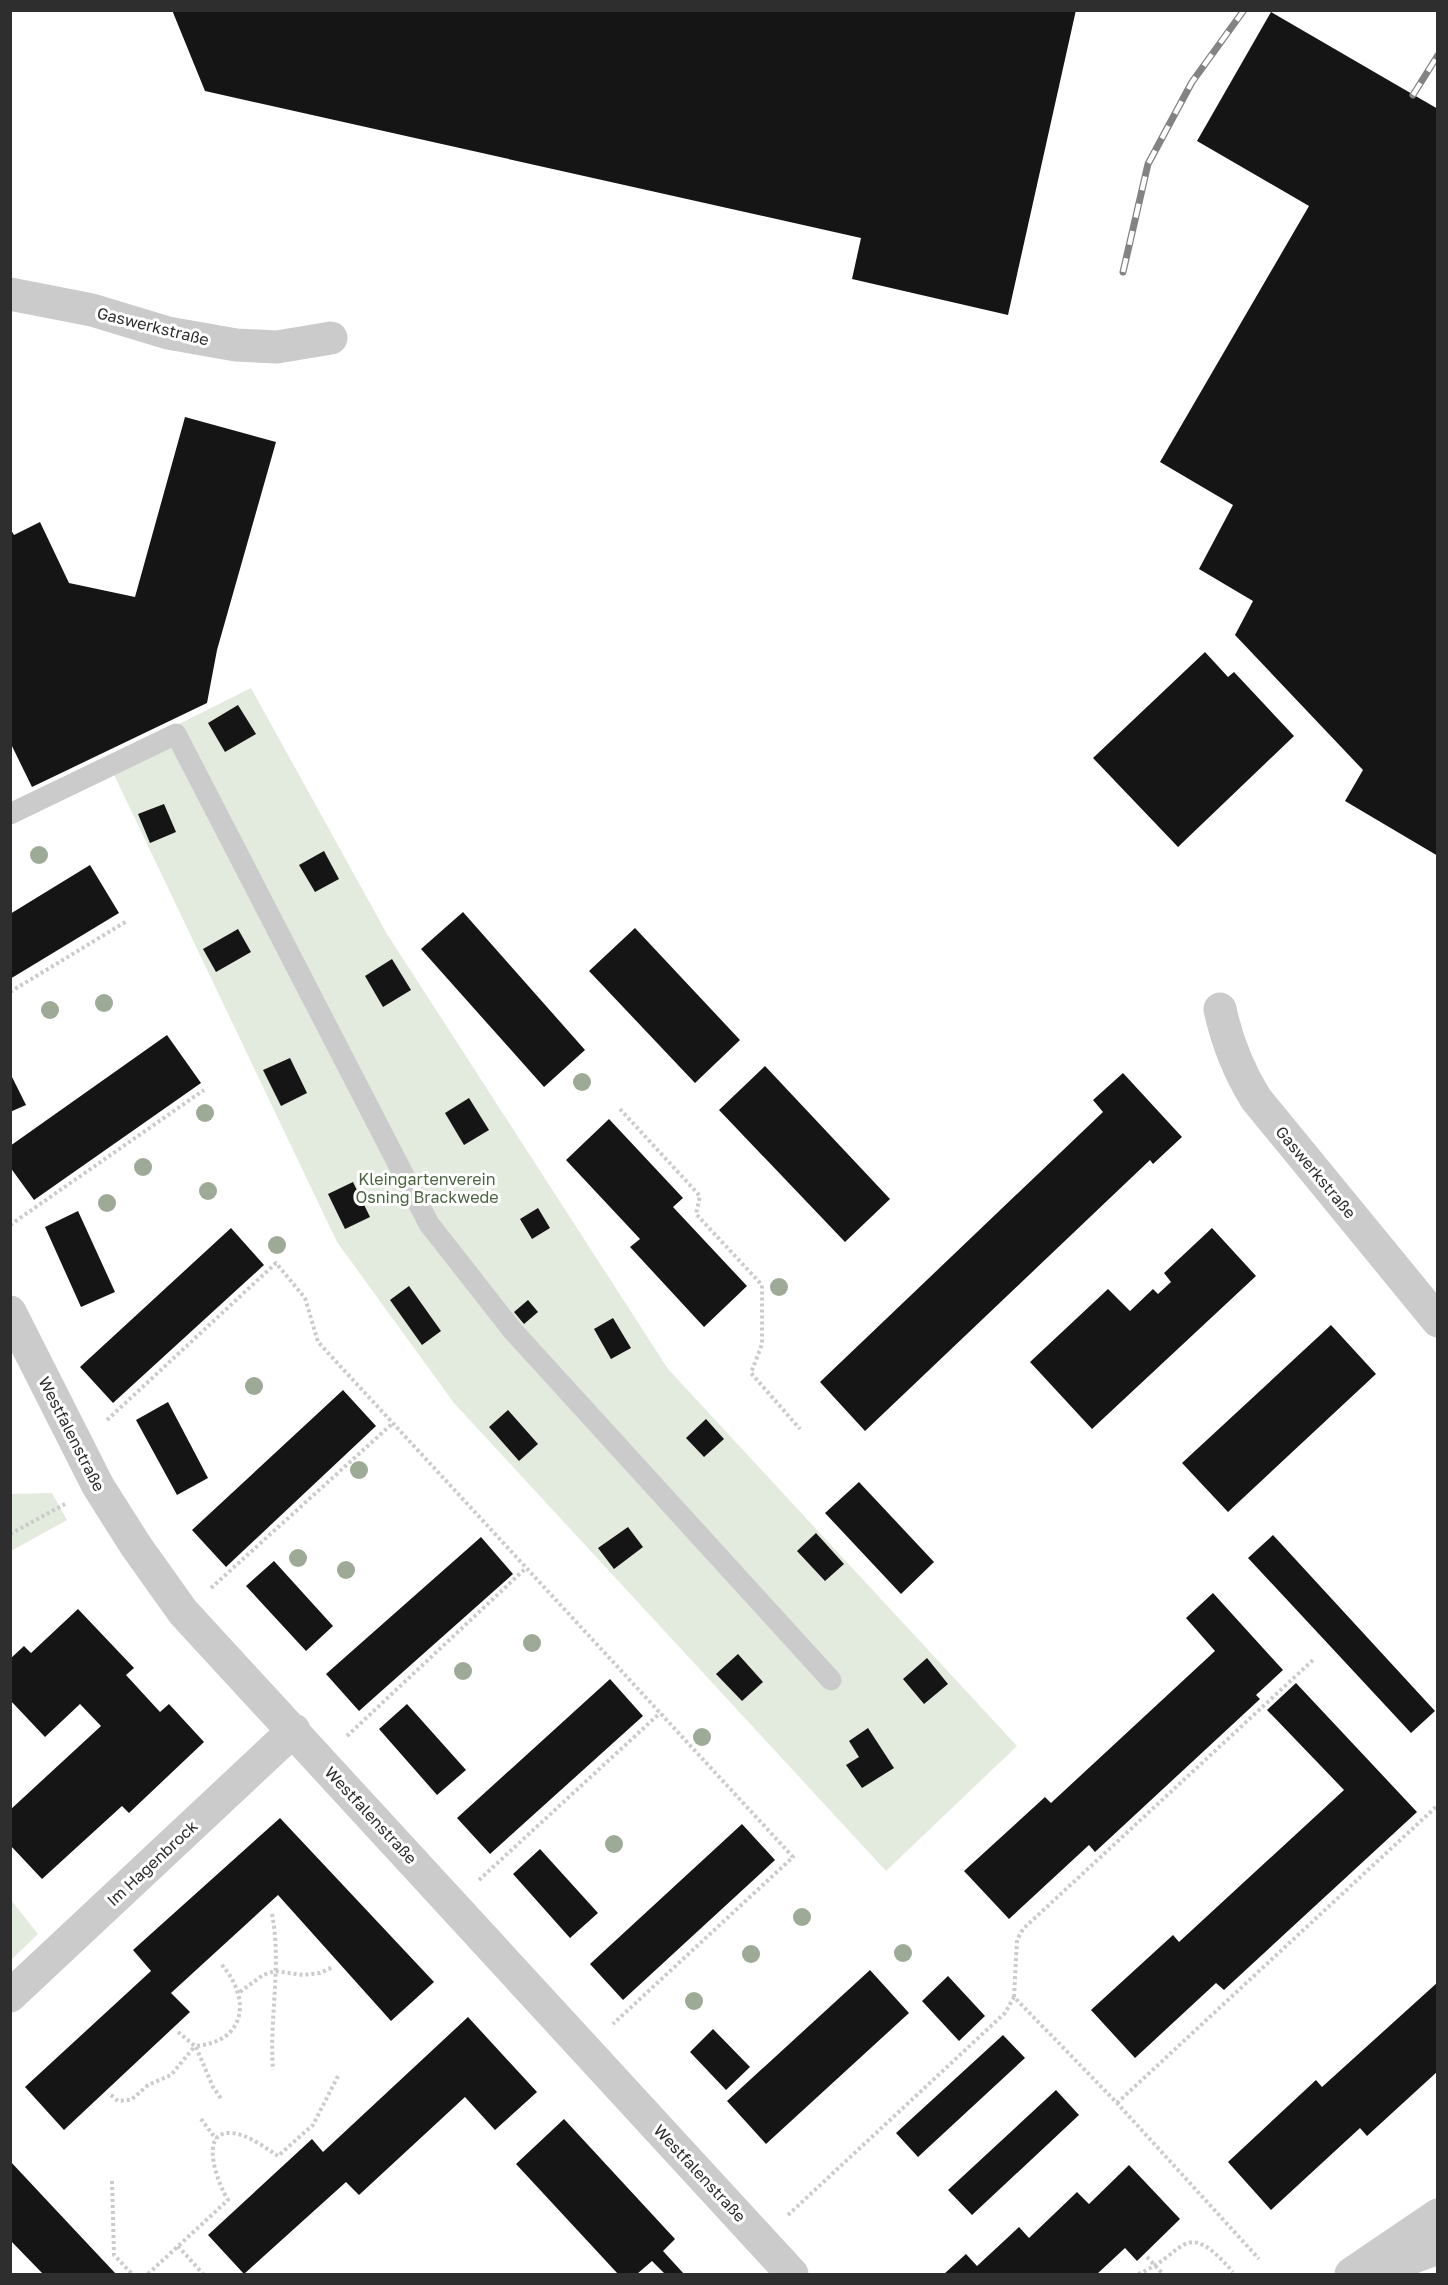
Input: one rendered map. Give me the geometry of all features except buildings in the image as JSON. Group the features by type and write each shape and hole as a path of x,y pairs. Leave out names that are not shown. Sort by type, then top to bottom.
{"street":[{"name":"Gaswerkstraße","path":"10,294 92,310 168,333 236,345 277,347 331,338"},
{"name":"Gaswerkstraße","path":"1220,1009 1238,1070 1256,1100 1437,1321"},
{"name":"Westfalenstraße","path":"10,1312 98,1486 136,1546 183,1612 294,1730 792,2274"},
{"name":"Im Hagenbrock","path":"10,1995 294,1730"},
{"path":"1351,2274 1437,2215"},
{"path":"1365,2274 1437,2248"}],"lane":[{"path":"10,814 176,734 429,1224 513,1331 831,1680"}],"path":[{"path":"10,992 127,921"},
{"path":"10,1225 204,1090"},
{"path":"620,1109 700,1196 696,1214 762,1285 762,1344 751,1374 801,1429"},
{"path":"73,1439 117,1413 276,1263 305,1298 318,1342 793,1857 586,2049"},
{"path":"183,1612 393,1424"},
{"path":"10,1534 98,1486"},
{"path":"321,1760 526,1568"},
{"path":"761,2240 1005,2013 1014,1997 1017,1940 1023,1929 1313,1660"},
{"path":"453,1904 660,1713"},
{"path":"1118,2103 1437,1805"},
{"path":"272,1914 275,1931 271,2031 273,2070"},
{"path":"111,2095 118,2101 131,2100 148,2085 171,2075 195,2046 212,2045 228,2034 237,2022 240,1992 231,1975 220,1963"},
{"path":"240,1992 263,1975 275,1971 303,1975 320,1973 333,1967"},
{"path":"1014,1997 1118,2103 1259,2259"},
{"path":"177,2032 195,2046 213,2087 222,2100"},
{"path":"148,2274 228,2200 218,2183 213,2145 216,2139 222,2134 232,2133 256,2142 278,2156 313,2126 339,2074"},
{"path":"201,2119 216,2139"},
{"path":"112,2181 114,2255 132,2274"},
{"path":"1138,2274 1155,2265 1184,2243 1195,2242 1204,2244 1217,2253 1233,2272"},
{"path":"178,2246 203,2274"},
{"path":"1147,2257 1163,2274"}],"green space":[{"name":"Kleingartenverein Osning Brackwede","path":"251,688 387,934 668,1369 1017,1746 886,1871 454,1403 337,1242 107,760"},
{"path":"52,1493 67,1520 11,1551 11,1494"},
{"path":"10,1900 38,1934 11,1960"}],"railway":[{"path":"1123,272 1148,164 1192,82 1244,10"},
{"path":"1413,95 1438,55"}]}
